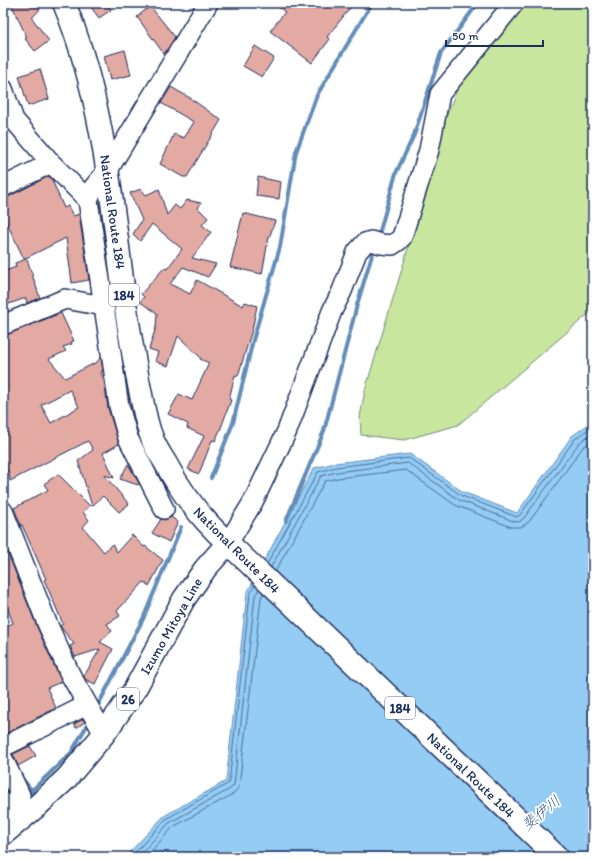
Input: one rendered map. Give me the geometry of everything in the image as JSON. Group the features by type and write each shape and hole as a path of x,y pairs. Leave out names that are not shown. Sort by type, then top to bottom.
{"main road":[{"name":"National Route 184","path":"64,3 73,24 92,91 108,170 128,332 147,424 152,439 174,480 210,528 228,543 557,857"},
{"name":"Izumo Mitoya Line","path":"3,834 37,806 67,778 104,734 135,689 184,599 205,569 228,543"}],"street":[{"path":"164,509 128,438 119,406 88,200 93,188 108,170 208,3"},
{"path":"228,543 253,502 287,431 332,310 342,291 357,252 365,243 392,245 402,237 429,150 440,94 514,3"},
{"path":"3,89 14,120 51,163 88,200"},
{"path":"3,187 51,163"},
{"path":"3,326 65,298 104,306"},
{"path":"3,511 47,623 70,674 104,734"},
{"path":"3,747 88,705"},
{"path":"3,759 20,795 3,811"}],"green space":[{"path":"529,3 593,3 593,310 458,425 404,440 361,435 360,417 365,390 405,259 433,149 458,87 504,27"}],"water":[{"name":"斐伊川","path":"593,421 593,857 125,857 164,816 226,781 247,593 314,468 335,463 410,454 463,492 517,513 572,436"}],"building":[{"path":"11,3 39,3 40,9 32,18 49,41 35,51 25,39 27,38"},
{"path":"88,3 106,3 111,10 99,18"},
{"path":"273,3 354,3 327,37 330,39 312,63 270,31 285,12"},
{"path":"150,6 175,37 164,54 137,17"},
{"path":"255,46 274,58 262,77 243,66"},
{"path":"125,50 131,75 110,80 104,56"},
{"path":"40,69 49,99 28,106 19,76"},
{"path":"171,87 190,98 221,120 187,177 183,177 160,164 174,134 184,138 194,122 161,103"},
{"path":"49,176 64,208 68,206 73,216 79,214 89,280 72,283 66,238 24,259 3,215 3,198 8,197"},
{"path":"258,177 281,182 279,199 256,196"},
{"path":"141,189 146,195 159,189 167,215 175,205 180,209 187,200 201,203 198,208 208,218 202,225 211,232 192,258 216,264 208,277 183,267 170,284 190,294 197,280 243,306 245,302 257,306 252,330 238,376 235,375 229,399 231,400 221,428 215,441 212,440 199,474 188,469 204,436 187,428 188,424 168,414 179,394 192,400 209,363 200,359 200,357 178,336 168,366 155,361 158,352 149,349 156,327 157,313 140,302 144,297 141,294 164,268 167,269 182,249 152,224 140,241 133,234 142,220 130,193"},
{"path":"243,213 275,221 268,241 262,274 230,267"},
{"path":"27,259 40,298 27,303 26,298 3,306 3,272 16,267 15,263"},
{"path":"61,313 74,341 71,342 72,344 63,347 66,351 49,359 65,378 97,362 101,357 103,371 101,372 104,380 108,408 119,444 103,453 114,478 104,475 129,504 119,512 103,496 92,506 78,461 93,450 88,441 10,481 9,473 3,464 3,336","holes":["70,390 79,407 51,423 41,405"]},
{"path":"128,464 139,483 138,485 120,479"},
{"path":"58,474 90,506 83,512 89,520 83,527 104,552 112,544 117,552 132,535 144,547 145,546 163,560 149,586 144,582 117,611 120,616 107,624 112,631 100,642 113,649 95,684 85,679 84,676 100,649 75,657 70,646 74,644 60,626 63,624 44,580 46,579 14,508 48,490 44,484"},
{"path":"171,517 178,522 169,542 152,533 161,519 164,520"},
{"path":"3,541 37,627 61,682 47,688 56,708 3,735 3,628 13,623 3,596"},
{"path":"83,719 85,722 76,728 74,724"},
{"path":"30,746 36,756 18,766 13,754"}],"waterway":[{"path":"211,478 233,423 253,340 280,247 296,152 317,95 372,3"},
{"path":"378,238 396,173 414,135 441,53 478,3"},
{"path":"286,521 324,431 357,305 374,248"},
{"path":"96,709 143,619 181,527"},
{"path":"25,797 71,753 90,720"},
{"path":"21,777 33,792"}]}
